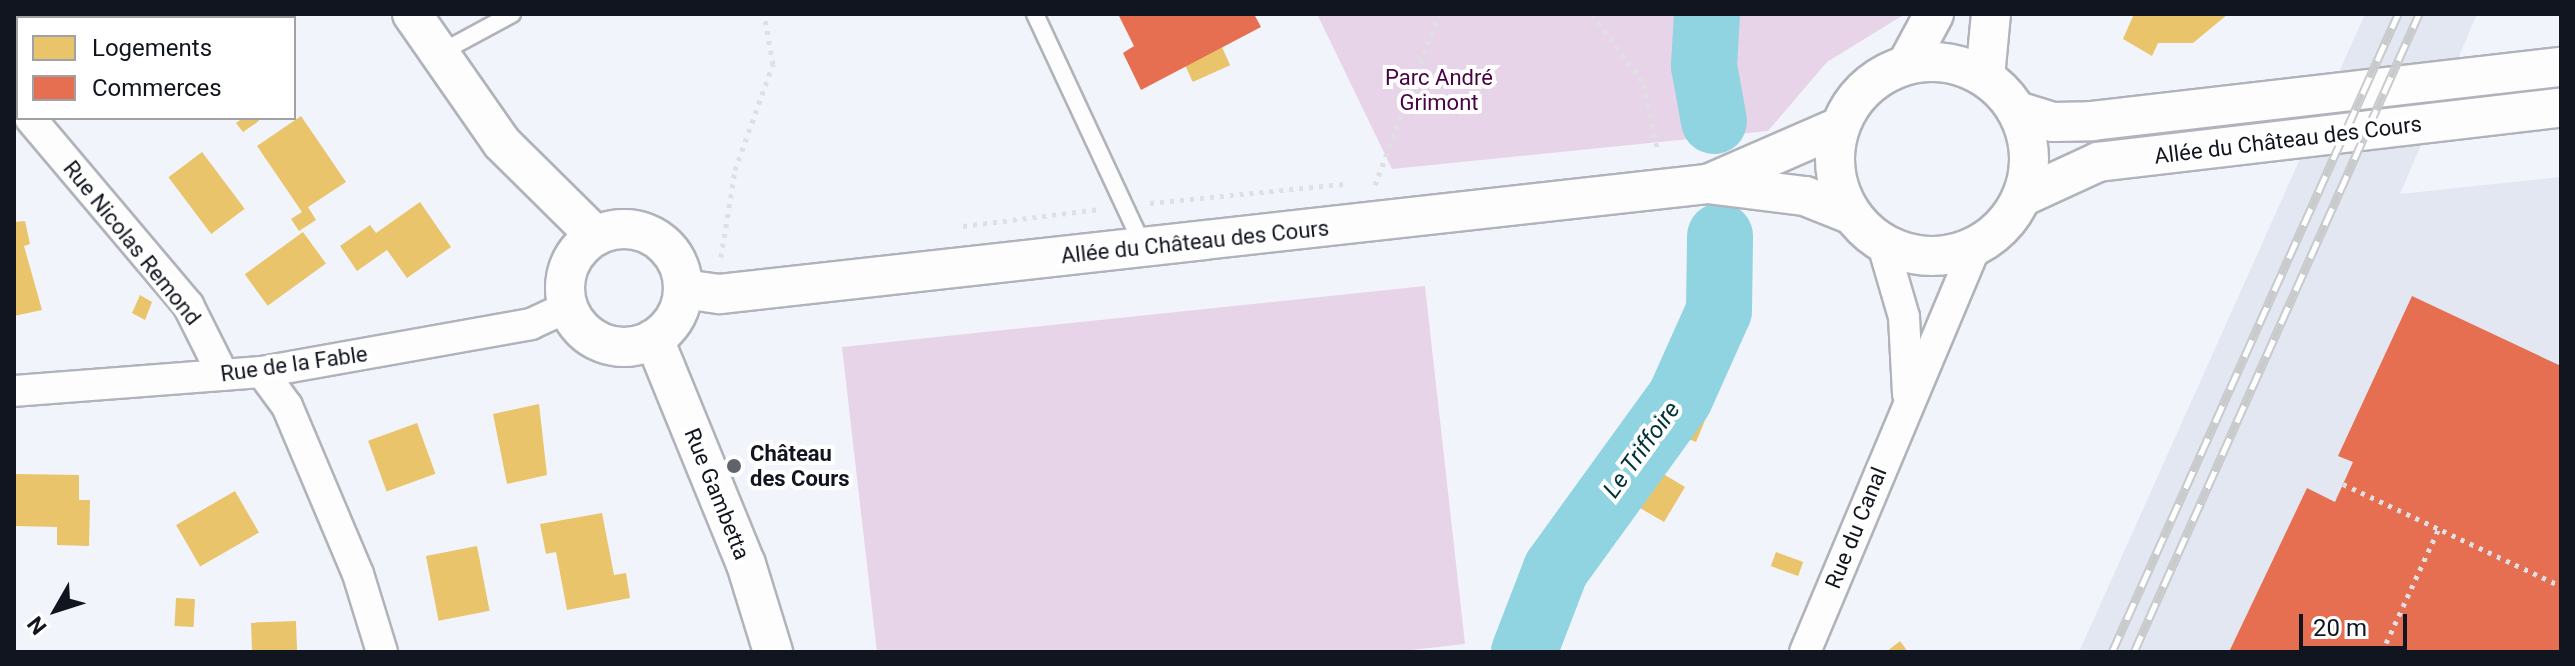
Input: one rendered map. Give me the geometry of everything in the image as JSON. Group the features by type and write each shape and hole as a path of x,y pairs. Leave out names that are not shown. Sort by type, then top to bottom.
{"street":[{"path":"412,14 502,143 596,236"},
{"path":"1907,64 1934,14"},
{"path":"1985,77 1991,14"},
{"path":"1934,61 1985,77 2017,111 2029,168 2022,197 1975,247 1945,257 1883,245 1850,214 1833,157 1839,127 1870,84 1907,64 1934,61"},
{"name":"Allée du Château des Cours","path":"2017,111 2053,122 2092,121 2561,67"},
{"name":"Allée du Château des Cours","path":"2022,197 2098,162 2561,108"},
{"name":"Rue Nicolas Remond","path":"32,120 188,305 223,375"},
{"name":"Allée du Château des Cours","path":"1707,184 1839,127"},
{"name":"Allée du Château des Cours","path":"683,289 720,294 1707,184 1805,196 1850,214"},
{"path":"635,230 655,237 677,262 683,289 672,323 654,339 633,347 602,344 585,333 567,307 566,274 596,236 635,230"},
{"name":"Rue du Canal","path":"1883,245 1904,317 1907,404"},
{"name":"Rue du Canal","path":"1806,647 1975,247"},
{"name":"Rue de la Fable","path":"14,391 262,372 531,324 567,307"},
{"name":"Rue Gambetta","path":"654,339 746,564 773,652"},
{"path":"262,372 287,406 358,574 382,652"}],"lane":[{"path":"440,53 512,14"},
{"path":"1035,14 1143,248"}],"path":[{"path":"720,294 735,170 773,64 764,14"},
{"path":"1372,223 1374,190 1439,14"},
{"path":"1592,14 1644,84 1666,189"},
{"path":"2343,484 2561,586"},
{"path":"2382,652 2439,528"}],"shaded area":[{"path":"2365,14 2477,14 2400,194 2561,177 2561,652 2079,652"}],"green space":[{"name":"Parc André Grimont","path":"1317,14 1905,14 1827,62 1768,131 1392,169"},
{"path":"1425,286 1465,644 1393,652 877,652 842,347"}],"building: Logements":[{"path":"17,14 47,14 44,16"},
{"path":"2134,14 2228,14 2193,43 2158,43 2152,56 2123,39"},
{"path":"1222,47 1230,65 1193,82 1185,64"},
{"path":"301,116 346,182 308,207 316,220 299,231 291,219 302,212 257,146"},
{"path":"240,120 259,121 243,132 236,123"},
{"path":"202,152 245,209 211,234 168,177"},
{"path":"420,202 451,247 407,278 387,250 357,271 340,246 370,225 376,233"},
{"path":"25,221 30,244 24,246 42,310 14,316 14,222"},
{"path":"303,232 326,264 268,306 245,274"},
{"path":"140,295 152,302 145,320 132,313"},
{"path":"539,404 547,475 507,484 493,414"},
{"path":"1690,406 1708,413 1696,442 1683,437"},
{"path":"417,423 435,474 387,492 368,441"},
{"path":"1655,469 1685,487 1664,522 1628,501"},
{"path":"15,474 79,475 79,500 90,500 89,546 57,545 57,527 14,526"},
{"path":"235,491 259,533 200,567 176,525"},
{"path":"602,513 614,575 626,573 630,598 567,610 556,552 546,554 540,524"},
{"path":"477,546 490,611 439,621 426,556"},
{"path":"1776,552 1803,562 1798,576 1771,566"},
{"path":"176,598 195,599 194,627 175,626"},
{"path":"296,621 297,652 252,652 251,623"},
{"path":"1900,641 1908,652 1886,652"}],"building: Commerces":[{"path":"1118,14 1254,14 1261,27 1141,90 1123,53 1134,46"},
{"path":"2412,296 2561,366 2561,652 2229,652 2307,488 2335,502 2353,462 2338,456"}],"waterway":[{"name":"Le Triffoire","path":"1707,14 1704,66 1714,121"},
{"name":"Le Triffoire","path":"1524,652 1556,569 1680,398 1719,311 1720,236"}],"railway":[{"path":"2112,652 2398,14"},
{"path":"2134,652 2419,14"}],"place":[{"name":"Château des Cours","path":"734,466"}]}
